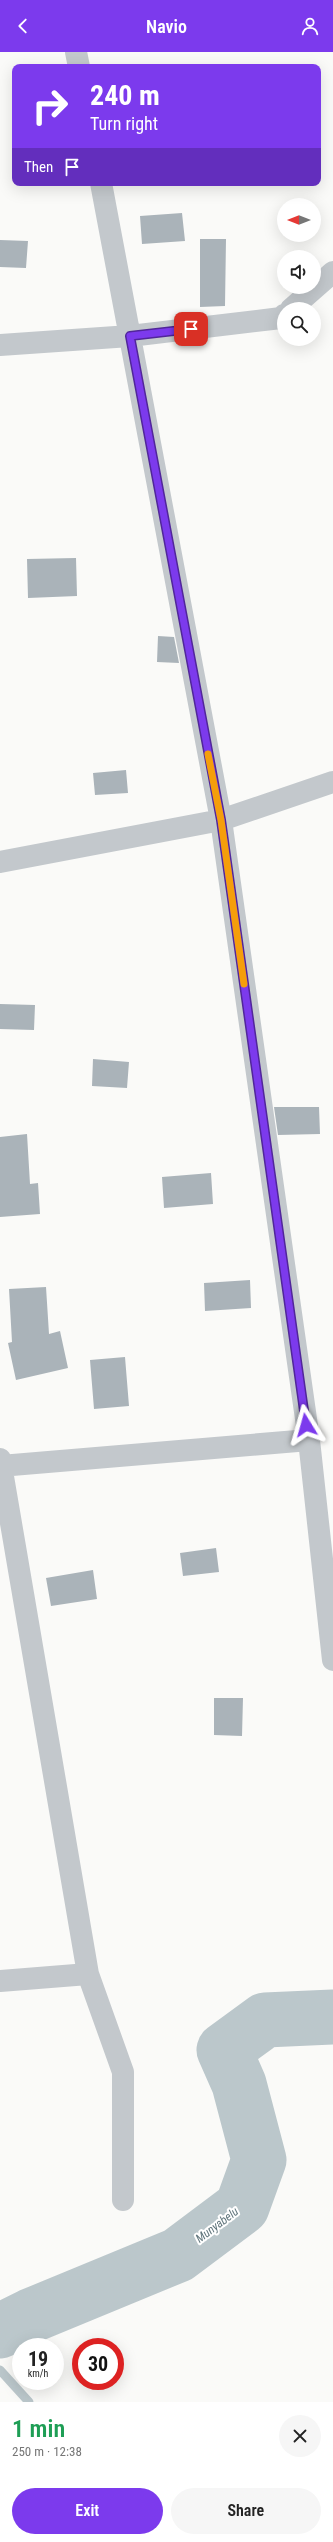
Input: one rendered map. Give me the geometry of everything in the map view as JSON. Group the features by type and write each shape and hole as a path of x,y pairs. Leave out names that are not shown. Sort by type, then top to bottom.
{"street":[{"path":"76,52 78,64"},
{"path":"102,186 221,820 309,1440 333,1660"},
{"path":"299,302 333,272"},
{"path":"0,345 130,336 277,318"},
{"path":"0,862 221,820 333,782"},
{"path":"123,2200 123,2072 88,1974 0,1464 309,1440"},
{"path":"0,1981 88,1974"}],"building":[{"path":"182,213 185,241 142,244 140,216"},
{"path":"200,239 226,239 225,306 200,307"},
{"path":"0,240 28,241 26,268 0,267"},
{"path":"76,558 77,596 28,598 27,559"},
{"path":"158,636 174,637 179,663 157,662"},
{"path":"126,770 128,793 95,795 93,773"},
{"path":"0,1004 35,1005 34,1030 0,1029"},
{"path":"93,1059 129,1062 127,1088 92,1086"},
{"path":"274,1107 319,1107 320,1134 278,1135"},
{"path":"27,1134 30,1184 38,1183 40,1214 0,1217 0,1137"},
{"path":"211,1173 213,1204 164,1208 162,1177"},
{"path":"250,1280 251,1308 205,1311 204,1283"},
{"path":"46,1287 49,1334 60,1331 68,1368 16,1380 8,1343 12,1342 9,1289"},
{"path":"125,1357 129,1406 94,1409 90,1360"},
{"path":"216,1548 219,1572 183,1576 180,1553"},
{"path":"93,1570 97,1599 51,1606 46,1578"},
{"path":"214,1698 243,1698 242,1736 214,1735"}],"waterway":[{"name":"Munyabelu","path":"0,2331 30,2316 178,2255 242,2207 259,2160 239,2084 224,2050 265,2020 333,2017"},
{"path":"0,2370 29,2402"}],"slow traffic":[{"path":"208,754 221,820 244,984"}],"route":[{"path":"191,329 130,336 221,820 306,1425"}]}
